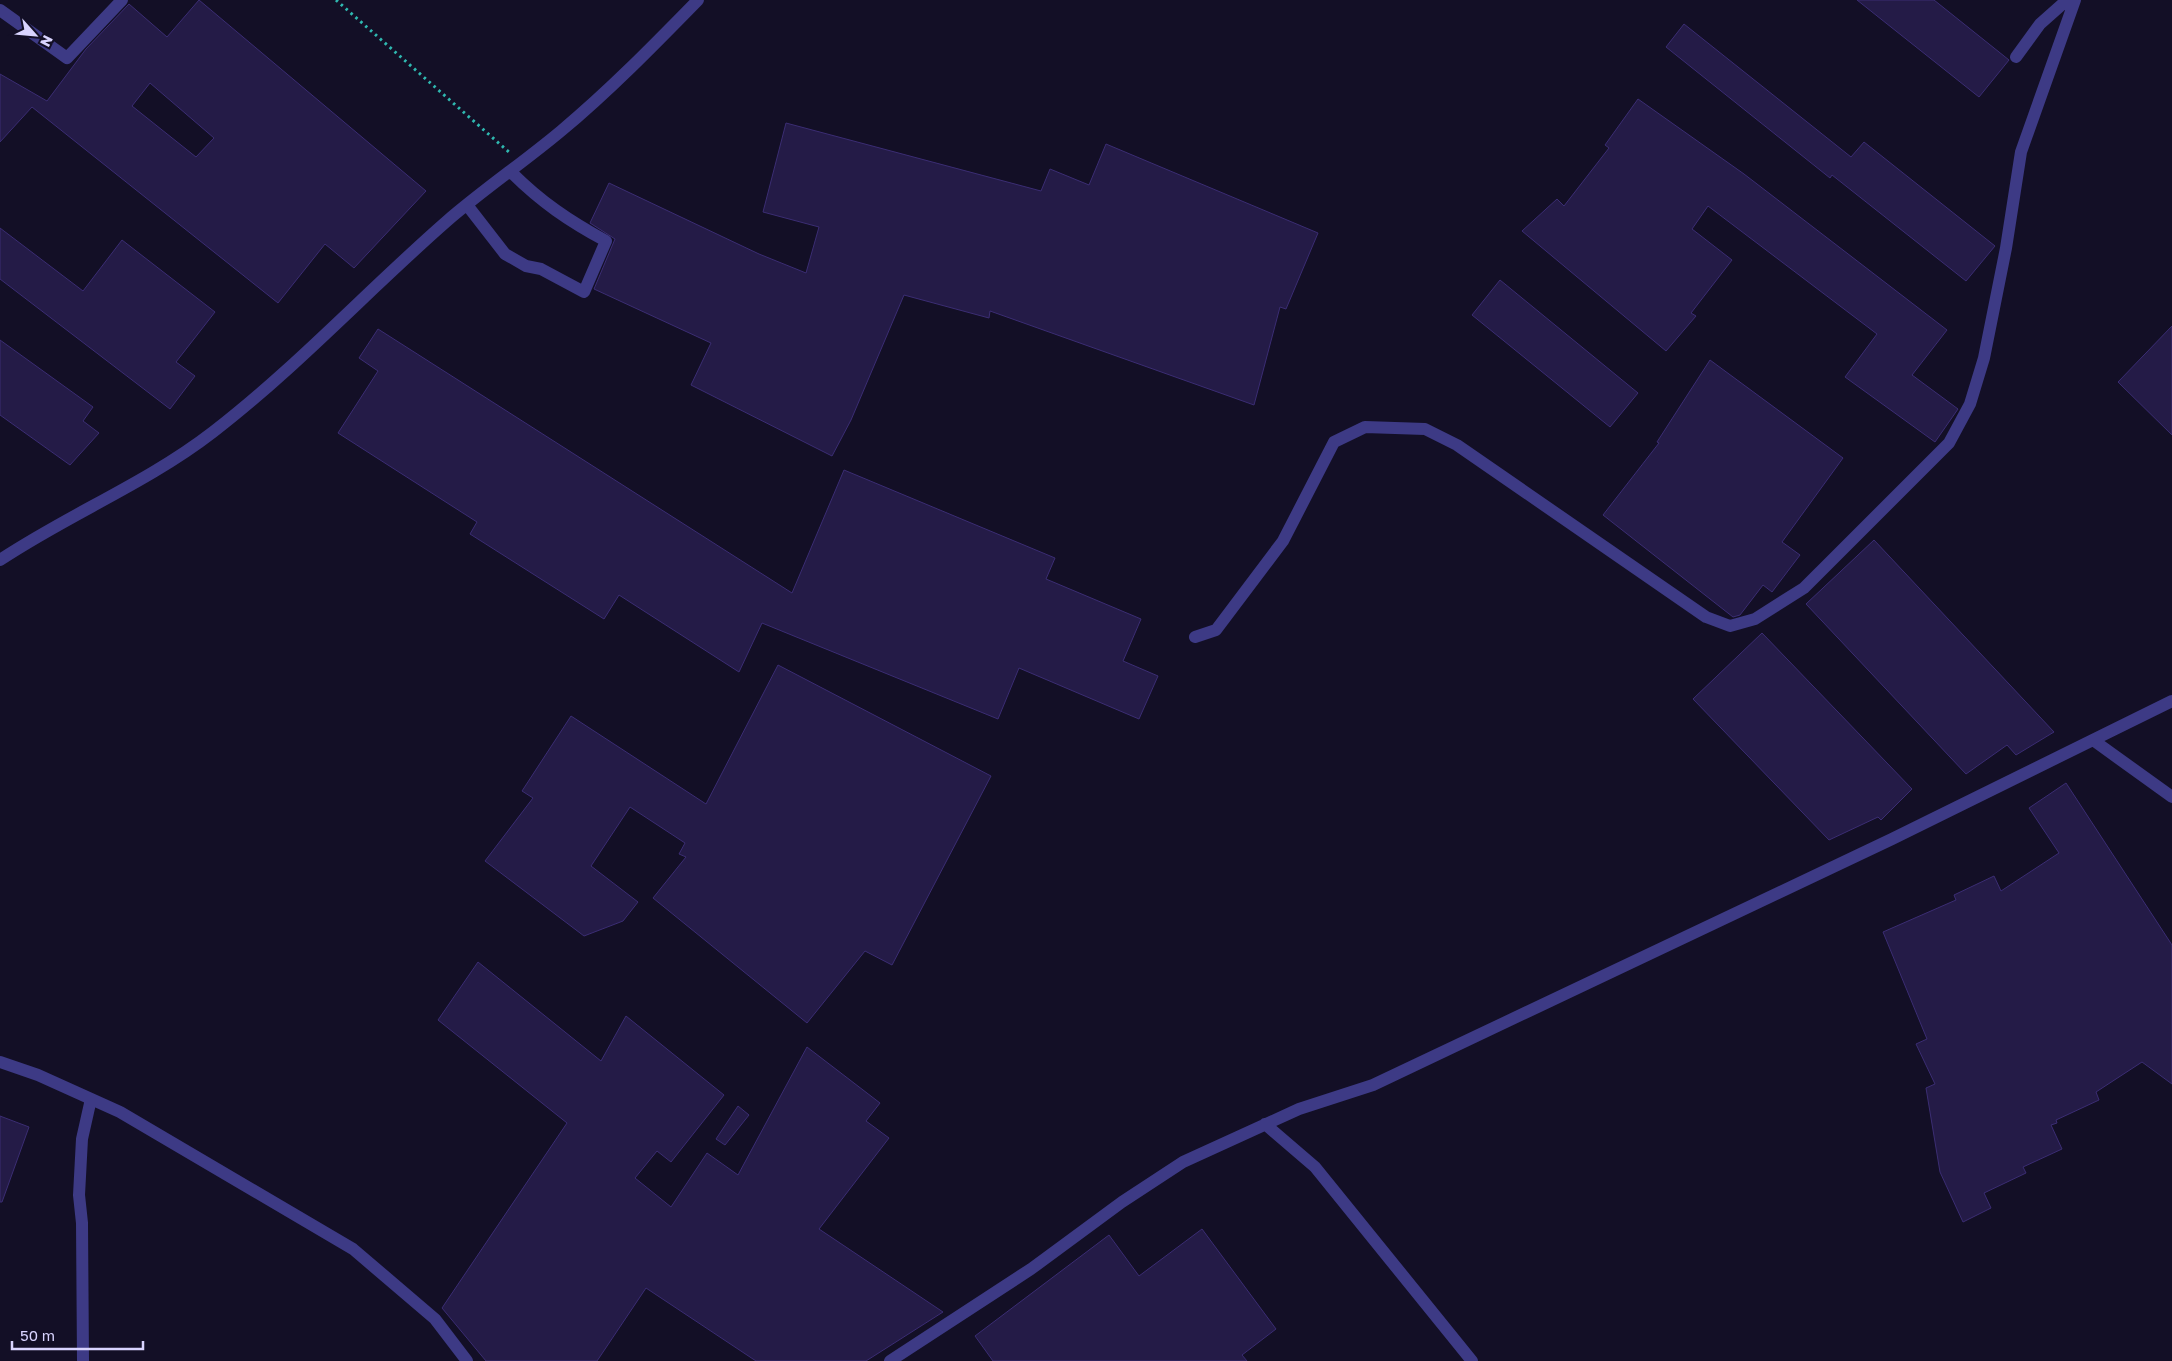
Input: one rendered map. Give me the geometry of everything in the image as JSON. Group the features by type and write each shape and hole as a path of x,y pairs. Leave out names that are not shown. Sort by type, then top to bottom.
{"street":[{"path":"0,10 67,58 122,0"},
{"path":"0,560 36,536 158,469 212,433 291,366 449,219 468,206 562,130 640,59 698,0"},
{"path":"2016,57 2040,24 2067,0"},
{"path":"1195,637 1216,630 1283,541 1334,442 1365,427 1425,429 1457,445 1706,617 1730,626 1755,619 1804,588 1949,443 1970,404 1984,358 2006,248 2021,152 2074,0"},
{"path":"468,206 505,254 526,266 541,269 584,292 606,241 563,217 535,196 511,172"},
{"path":"890,1361 1031,1269 1122,1202 1183,1162 1299,1109 1373,1085 1892,838 2172,701"},
{"path":"2093,740 2172,797"},
{"path":"0,1062 38,1075 120,1112 353,1249 435,1319 467,1361"},
{"path":"83,1361 82,1223 79,1195 82,1138 91,1099"},
{"path":"1265,1124 1315,1166 1472,1361"}],"path":[{"path":"336,0 522,163"}],"building":[{"path":"199,0 426,191 354,268 325,244 278,303 32,107 0,142 0,74 47,101 86,49 129,4 167,37","holes":["150,83 214,138 196,157 132,106"]},
{"path":"1857,0 1934,0 2009,60 1979,97"},
{"path":"1684,24 1851,157 1864,142 1995,246 1966,281 1832,175 1830,178 1666,47"},
{"path":"1638,99 1744,174 1947,330 1912,375 1958,409 1935,442 1845,377 1877,334 1708,206 1692,229 1732,260 1691,313 1696,316 1666,351 1522,231 1557,199 1564,206 1609,148 1605,145"},
{"path":"786,123 1041,191 1050,169 1089,185 1106,144 1318,233 1286,309 1280,307 1254,405 990,311 989,318 904,295 851,420 832,456 691,385 711,343 594,289 615,239 590,223 609,183 759,254 806,273 819,227 763,212"},
{"path":"0,228 83,291 122,240 215,312 176,362 195,376 170,409 0,279"},
{"path":"1500,280 1638,393 1610,427 1472,315"},
{"path":"2172,326 2172,435 2118,382"},
{"path":"378,329 792,593 844,470 1055,558 1046,579 1141,619 1123,661 1158,676 1139,719 1019,668 998,719 762,623 739,672 619,595 604,619 470,534 477,522 338,433 378,371 359,358"},
{"path":"0,340 93,407 83,421 99,433 70,465 0,415"},
{"path":"1710,360 1843,458 1782,542 1800,555 1772,592 1763,585 1740,615 1733,617 1603,515 1659,443 1657,442"},
{"path":"1874,540 2054,732 2016,755 2007,745 1966,774 1806,604"},
{"path":"1762,633 1912,789 1881,820 1878,817 1829,840 1693,699"},
{"path":"778,665 991,776 892,965 865,951 807,1023 653,898 686,857 679,854 685,843 630,807 591,866 638,902 623,921 584,936 485,861 533,798 522,791 571,716 706,804"},
{"path":"2066,783 2172,945 2172,1084 2142,1062 2096,1092 2099,1100 2056,1120 2057,1123 2051,1125 2062,1149 2023,1167 2026,1173 1984,1193 1991,1208 1963,1222 1940,1172 1926,1088 1935,1084 1916,1044 1927,1039 1883,932 1956,900 1954,895 1994,876 2001,891 2059,853 2029,808"},
{"path":"478,962 601,1061 626,1016 724,1095 671,1162 657,1151 635,1178 671,1207 707,1153 738,1175 807,1047 880,1103 866,1121 889,1138 819,1229 943,1312 866,1361 756,1361 646,1288 597,1361 486,1361 442,1308 567,1123 438,1020"},
{"path":"738,1106 749,1115 725,1145 716,1139"},
{"path":"0,1116 29,1127 2,1202 0,1202"},
{"path":"1202,1229 1276,1329 1242,1355 1247,1361 993,1361 975,1336 1109,1235 1139,1276"}]}
